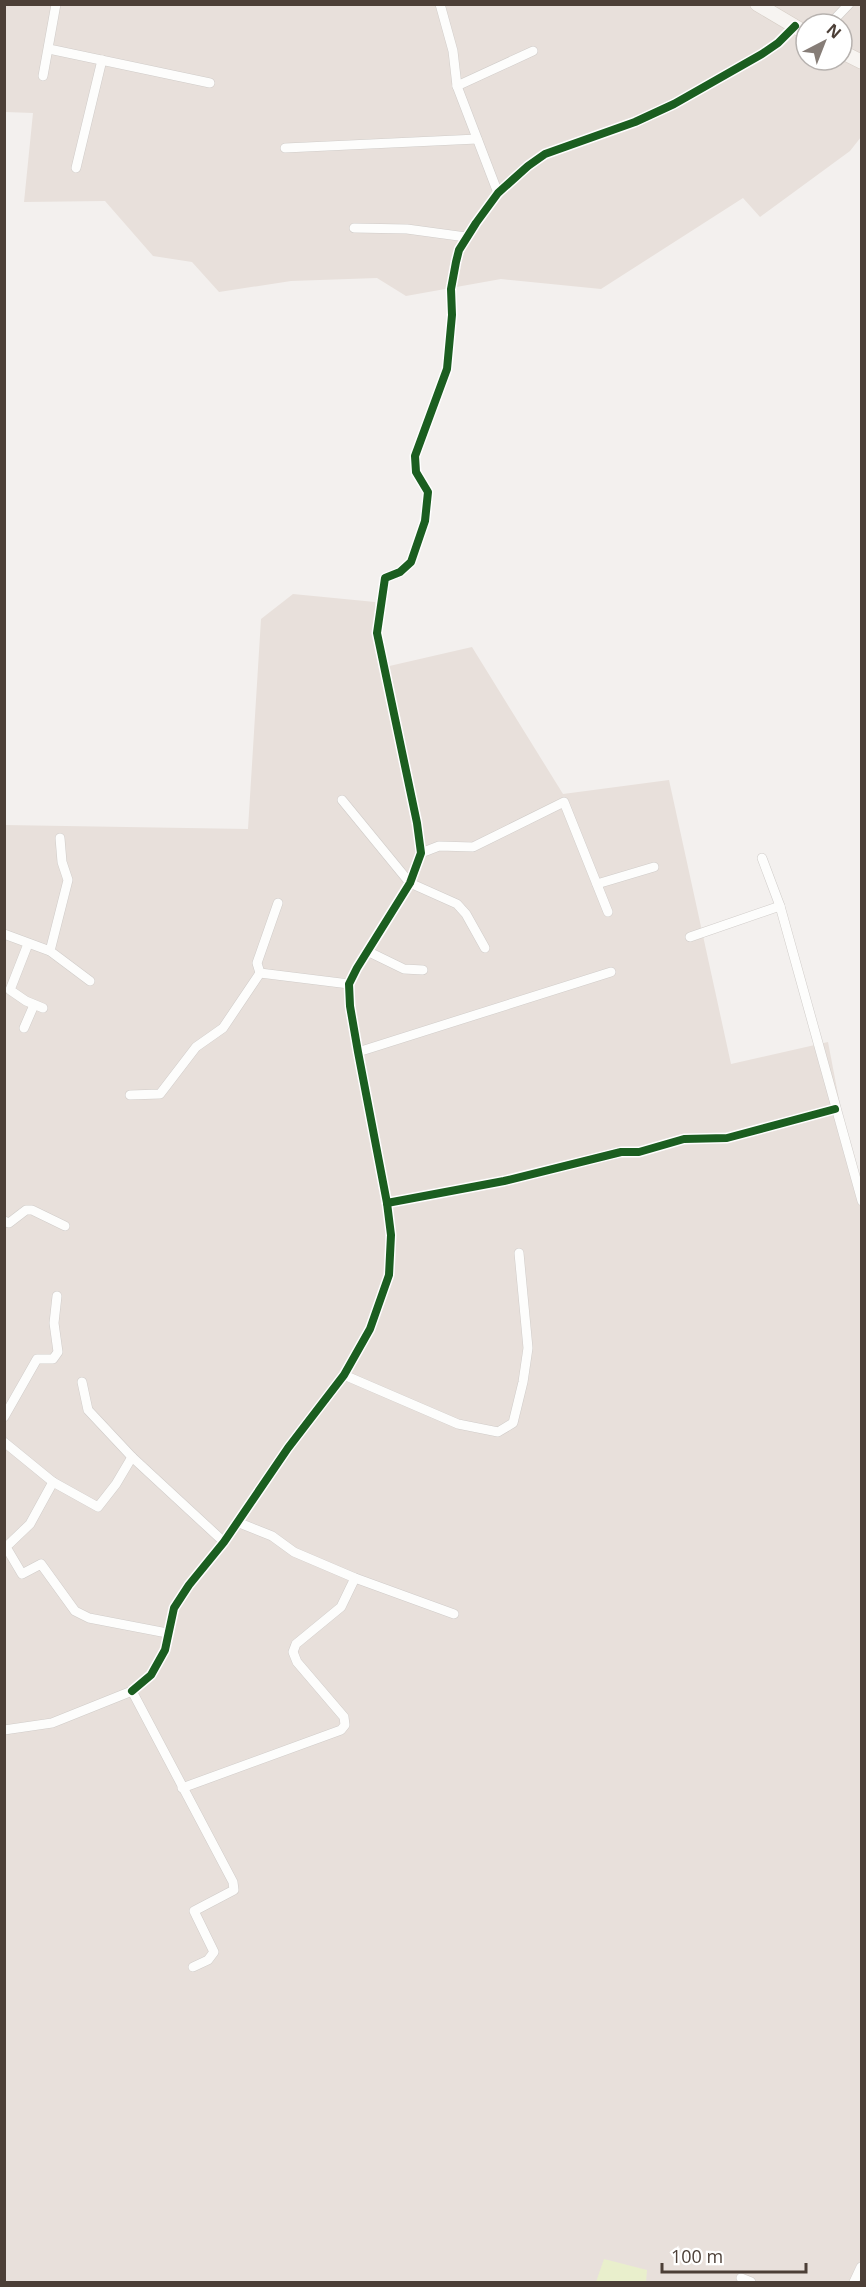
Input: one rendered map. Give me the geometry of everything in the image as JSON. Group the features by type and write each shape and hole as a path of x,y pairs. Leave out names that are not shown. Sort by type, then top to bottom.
{"street":[{"path":"43,76 56,4"},
{"path":"440,4 453,51 457,86 498,193"},
{"path":"757,4 794,26"},
{"path":"4,1730 52,1723 132,1691 151,1675 165,1650 174,1608 224,1542 288,1448 344,1375 370,1329 389,1275 391,1235 387,1203 350,1006 349,984 410,883 421,854 417,823 377,633 385,578 400,572 411,562 425,521 428,492 416,472 415,456 447,369 453,315 452,289 459,250 498,193 545,154 635,122 674,104 794,34"},
{"path":"49,49 210,83"},
{"path":"457,86 533,51"},
{"path":"76,168 102,60"},
{"path":"285,148 477,139"},
{"path":"354,228 407,229 466,237"},
{"path":"342,800 410,883 457,904 466,914 485,948"},
{"path":"421,854 439,846 473,847 564,802 608,912"},
{"path":"50,951 68,880 62,862 60,838"},
{"path":"762,858 780,906 861,1201"},
{"path":"597,884 654,867"},
{"path":"130,1095 160,1094 196,1047 223,1028 260,973 258,963 278,903"},
{"path":"690,937 780,906"},
{"path":"4,934 50,951 90,981"},
{"path":"24,1028 39,1006 10,990 28,944"},
{"path":"367,951 404,969 423,970"},
{"path":"358,1052 611,972"},
{"path":"260,973 349,984"},
{"path":"387,1203 504,1181 621,1152 639,1152 684,1139 727,1138 835,1109"},
{"path":"4,1221 9,1223 26,1210 32,1209 65,1226"},
{"path":"344,1375 458,1424 498,1432 513,1423 528,1348 519,1253"},
{"path":"4,1417 37,1359 53,1359 58,1352 54,1323 57,1296"},
{"path":"82,1382 88,1410 132,1456 224,1542"},
{"path":"4,1442 52,1482 98,1507 116,1484 132,1456"},
{"path":"52,1482 30,1524 6,1547 22,1574 40,1564 75,1611 89,1618 167,1633"},
{"path":"237,1522 272,1536 294,1552 355,1578 454,1614"},
{"path":"182,1788 341,1730 345,1725 344,1717 297,1662 293,1652 296,1644 341,1607 355,1578"},
{"path":"132,1691 233,1882 234,1890 194,1911 214,1952 208,1960 193,1967"},
{"path":"854,2283 861,2267"},
{"path":"741,2278 751,2283"}],"shaded area":[{"path":"5,5 861,5 861,137 850,151 760,217 743,198 601,289 501,279 406,296 377,278 291,281 219,292 192,262 153,256 105,201 24,202 33,113 5,112"},
{"path":"293,594 375,602 385,667 472,647 563,794 669,780 731,1064 828,1042 851,1162 862,1186 861,2282 5,2282 5,825 248,829 261,619"}],"green space":[{"path":"604,2259 647,2270 646,2282 596,2282"}],"cycle path":[{"path":"132,1691 151,1675 165,1650 174,1608 189,1585 224,1542 288,1448 344,1375 370,1329 389,1275 391,1235 387,1203 350,1006 349,984 410,883 421,853 417,823 377,633 385,578 400,572 411,562 425,521 428,492 416,472 415,456 447,369 452,315 451,289 459,250 498,193 545,154 635,122 674,104 762,54 778,43 794,27"},
{"path":"387,1203 504,1181 621,1152 639,1152 684,1139 727,1138 835,1109"}]}
